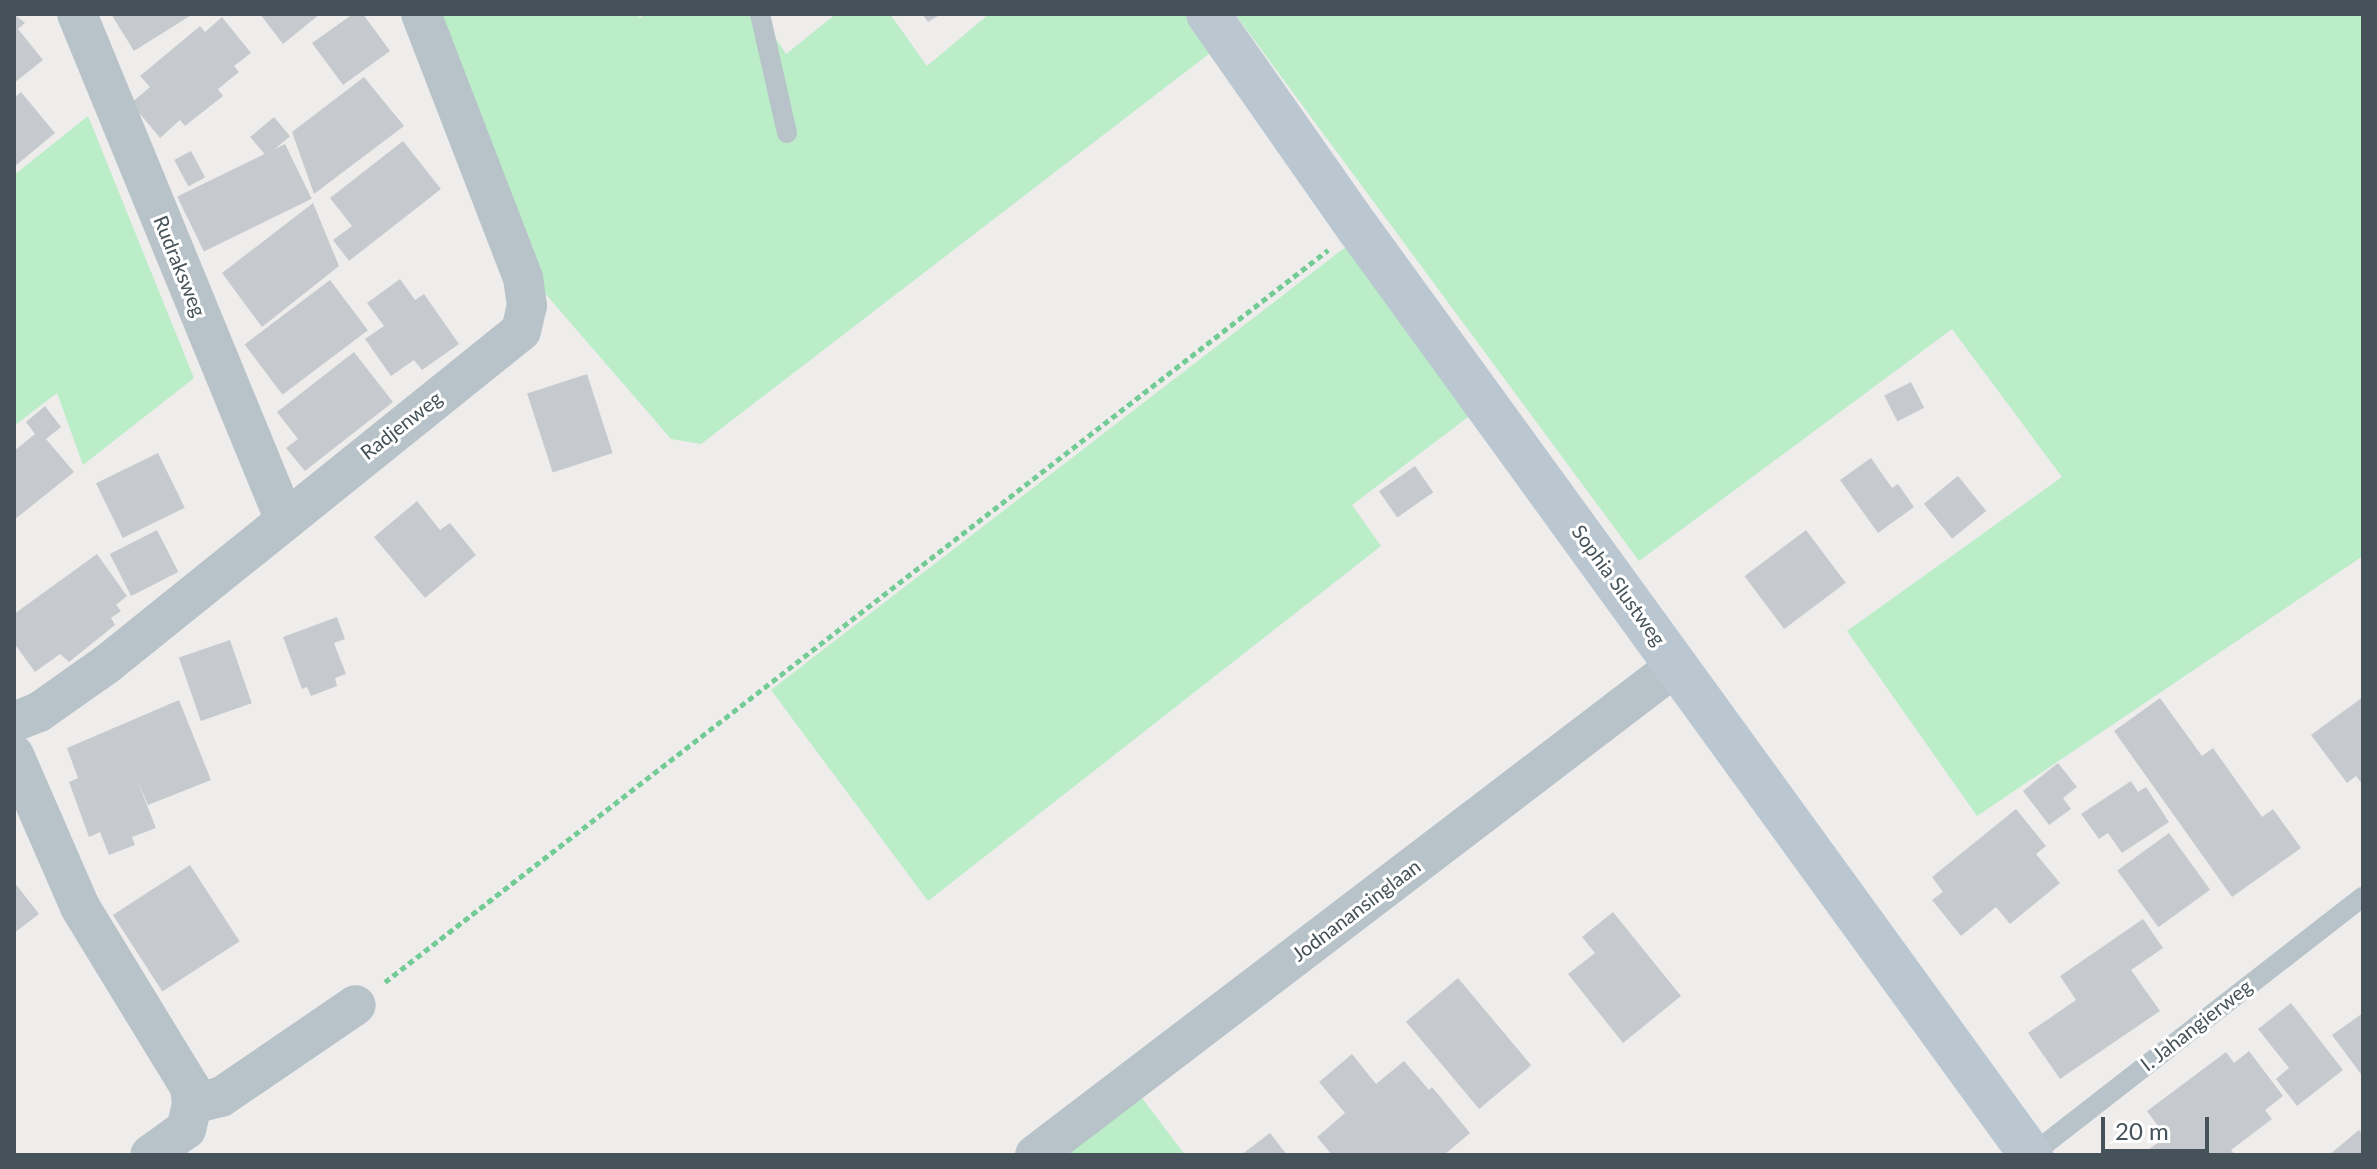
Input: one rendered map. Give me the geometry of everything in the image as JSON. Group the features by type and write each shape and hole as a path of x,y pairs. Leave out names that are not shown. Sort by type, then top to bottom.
{"street":[{"name":"Rudraksweg","path":"77,14 284,518"},
{"name":"Radjenweg","path":"14,722 39,712 107,664 284,518 521,331 527,306 523,278 421,14"},
{"name":"Sophia Slustweg","path":"1208,14 1358,228 2031,1155"},
{"name":"Jodnanansinglaan","path":"1035,1155 1677,665"},
{"path":"14,755 80,907 190,1087 192,1104 186,1129 150,1155"},
{"path":"192,1104 221,1097 356,1005"}],"lane":[{"path":"760,14 787,133"},
{"name":"I. Jahangierweg","path":"2031,1155 2363,897"}],"path":[{"path":"356,1005 1358,228"}],"green space":[{"path":"432,14 637,14 640,18 645,14 760,14 786,54 836,14 890,14 927,66 989,14 1191,14 1214,50 701,444 671,439 543,291"},
{"path":"1235,14 2363,14 2363,556 1977,816 1847,631 2062,477 1952,329 1639,561"},
{"path":"88,116 194,378 83,465 57,393 14,426 14,175"},
{"path":"1352,242 1476,411 1352,505 1381,546 928,901 771,690"},
{"path":"1139,1094 1185,1155 1060,1155"}],"building":[{"path":"14,14 25,23 18,29 43,60 14,83"},
{"path":"111,14 193,14 134,51"},
{"path":"260,14 320,14 283,44"},
{"path":"353,14 363,14 390,51 343,85 312,43"},
{"path":"922,14 941,14 928,22"},
{"path":"222,17 251,53 234,66 239,72 218,89 223,96 185,126 180,120 160,138 131,103 150,87 140,76 200,26 205,32"},
{"path":"364,77 404,126 314,194 292,132"},
{"path":"21,92 55,133 14,167 14,98"},
{"path":"274,117 290,136 266,156 250,137"},
{"path":"403,141 441,189 349,261 333,240 352,226 330,198"},
{"path":"285,144 312,199 204,251 177,197"},
{"path":"191,151 205,177 188,186 174,160"},
{"path":"313,203 339,266 262,327 222,273"},
{"path":"400,279 415,300 424,294 459,344 422,370 414,360 391,376 365,339 384,326 367,303"},
{"path":"330,280 368,330 282,395 245,344"},
{"path":"354,352 393,402 305,471 286,448 298,439 277,412"},
{"path":"587,374 613,453 553,472 527,393"},
{"path":"1911,382 1924,408 1897,421 1884,396"},
{"path":"45,406 61,427 46,439 74,472 14,520 14,451 35,434 26,422"},
{"path":"158,453 185,508 123,538 96,483"},
{"path":"1871,458 1892,488 1898,484 1914,507 1878,533 1840,480"},
{"path":"1415,466 1433,492 1397,517 1379,491"},
{"path":"1958,476 1986,511 1952,539 1924,504"},
{"path":"417,501 440,530 450,523 476,555 425,598 374,537"},
{"path":"157,530 178,572 131,596 110,554"},
{"path":"1806,530 1846,583 1784,629 1745,576"},
{"path":"97,554 127,596 116,605 121,611 111,618 115,625 69,662 60,654 35,672 14,643 14,614"},
{"path":"337,617 345,639 334,643 346,674 335,678 337,686 311,696 307,687 302,689 283,637"},
{"path":"230,640 252,703 201,721 179,658"},
{"path":"2363,697 2363,785 2356,776 2347,783 2311,735"},
{"path":"2160,698 2202,756 2213,748 2262,817 2273,809 2301,848 2232,897 2114,731"},
{"path":"179,700 211,780 148,805 137,780 156,828 132,837 135,845 109,855 100,832 89,837 69,782 78,778 67,748"},
{"path":"2058,763 2077,787 2063,798 2071,809 2049,825 2023,791"},
{"path":"2131,781 2138,792 2146,787 2169,822 2122,853 2108,833 2099,839 2081,814"},
{"path":"2016,809 2046,846 2036,854 2060,883 2010,924 1996,907 1961,936 1932,900 1943,892 1932,877"},
{"path":"2169,833 2210,890 2158,927 2117,871"},
{"path":"190,865 240,941 162,991 113,915"},
{"path":"14,882 39,914 14,933"},
{"path":"1613,912 1681,996 1623,1043 1568,974 1595,953 1582,937"},
{"path":"2143,919 2163,948 2131,970 2160,1011 2060,1079 2028,1033 2076,1000 2060,976"},
{"path":"1458,978 1531,1065 1479,1109 1406,1022"},
{"path":"2291,1003 2343,1070 2297,1106 2276,1079 2289,1068 2258,1029"},
{"path":"2363,1013 2363,1077 2332,1035"},
{"path":"2249,1051 2283,1096 2265,1110 2272,1119 2231,1150 2235,1155 2141,1155 2166,1137 2147,1111 2226,1052 2234,1063"},
{"path":"1352,1054 1376,1084 1404,1061 1429,1090 1432,1087 1470,1133 1444,1155 1332,1155 1317,1137 1345,1113 1319,1082"},
{"path":"2359,1130 2363,1134 2363,1155 2329,1155"},
{"path":"1270,1133 1287,1155 1241,1155"}]}
